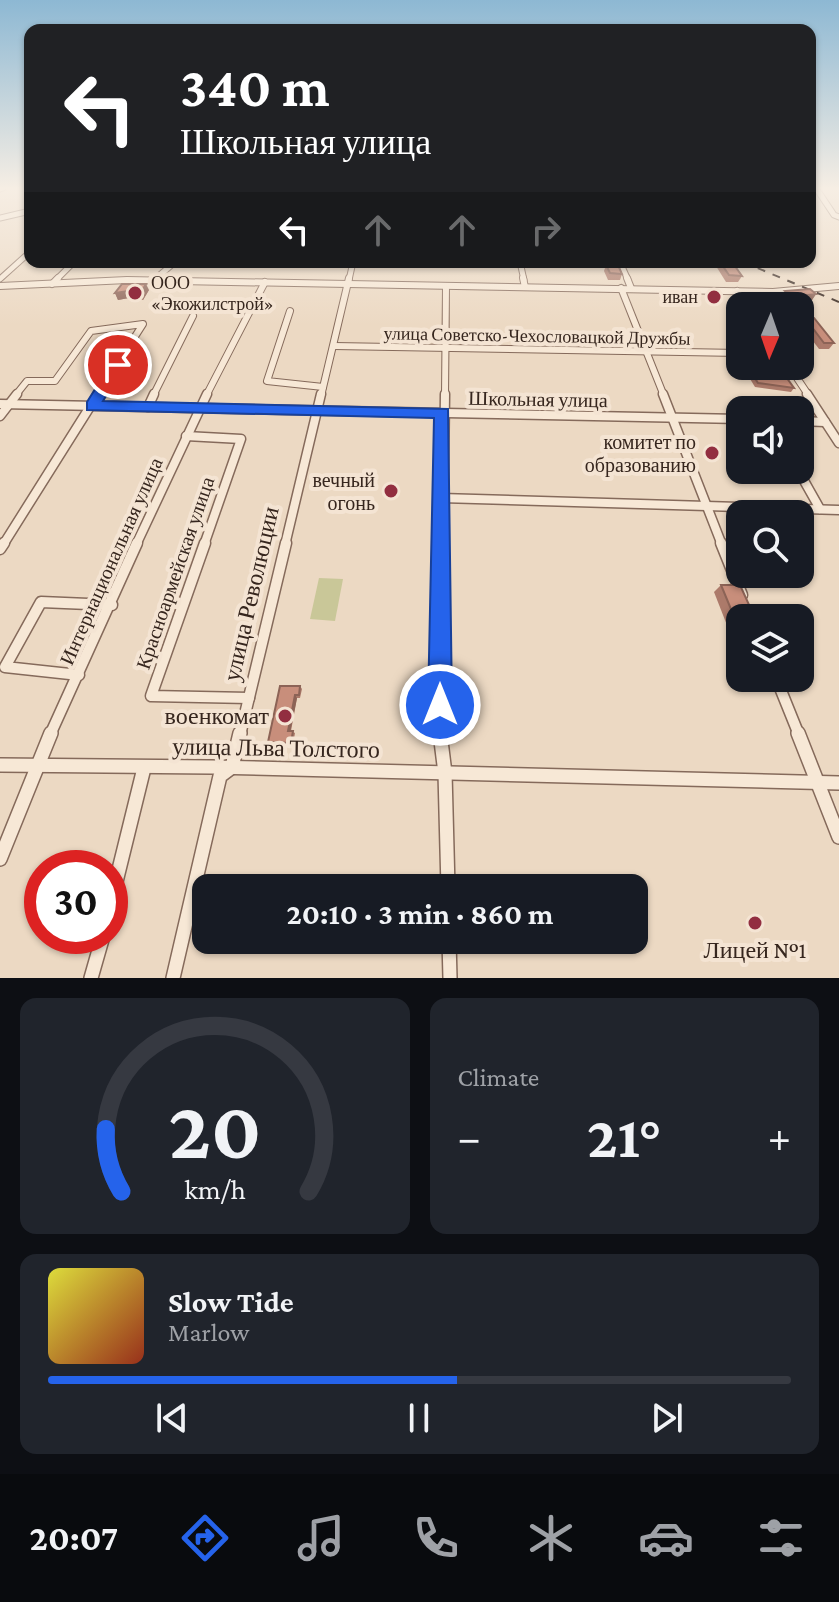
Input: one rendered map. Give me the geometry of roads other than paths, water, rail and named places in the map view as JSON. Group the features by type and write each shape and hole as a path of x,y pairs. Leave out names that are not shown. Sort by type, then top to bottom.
{"street":[{"path":"0,279 24,257"},
{"path":"52,285 68,268"},
{"path":"154,280 168,268"},
{"name":"улица Революции","path":"173,978 220,776 232,767 352,268"},
{"path":"521,268 525,287"},
{"path":"623,268 631,288"},
{"path":"0,286 52,285 80,280 737,291 802,291 839,286"},
{"name":"Интернациональная улица","path":"0,859 5,836 186,436 265,282"},
{"path":"446,286 440,732 445,773 448,874"},
{"path":"621,288 746,604"},
{"path":"290,311 267,381 323,387"},
{"path":"148,407 193,316"},
{"path":"0,416 27,381 55,381 91,331 143,324 0,549"},
{"name":"улица Советско-Чехословацкой Дружбы","path":"334,346 726,353"},
{"path":"798,380 839,443"},
{"name":"Школьная улица","path":"0,404 726,419"},
{"path":"814,422 825,422"},
{"name":"Красноармейская улица","path":"186,436 241,439 151,696 249,698"},
{"path":"806,484 820,509"},
{"path":"441,498 839,510"},
{"path":"79,675 5,667 41,602 112,605"},
{"path":"782,692 839,837"},
{"name":"улица Льва Толстого","path":"0,765 232,767 839,783"},
{"path":"124,850 144,768"},
{"path":"91,978 98,954"},
{"path":"449,954 450,978"}],"railway":[{"path":"757,268 839,302"}],"place":[{"name":"ООО «Экожилстрой»","path":"135,293"},
{"name":"иван","path":"714,297"},
{"name":"комитет по образованию","path":"712,453"},
{"name":"вечный огонь","path":"391,491"},
{"name":"военкомат","path":"285,716"},
{"name":"Лицей №1","path":"755,923"}]}
